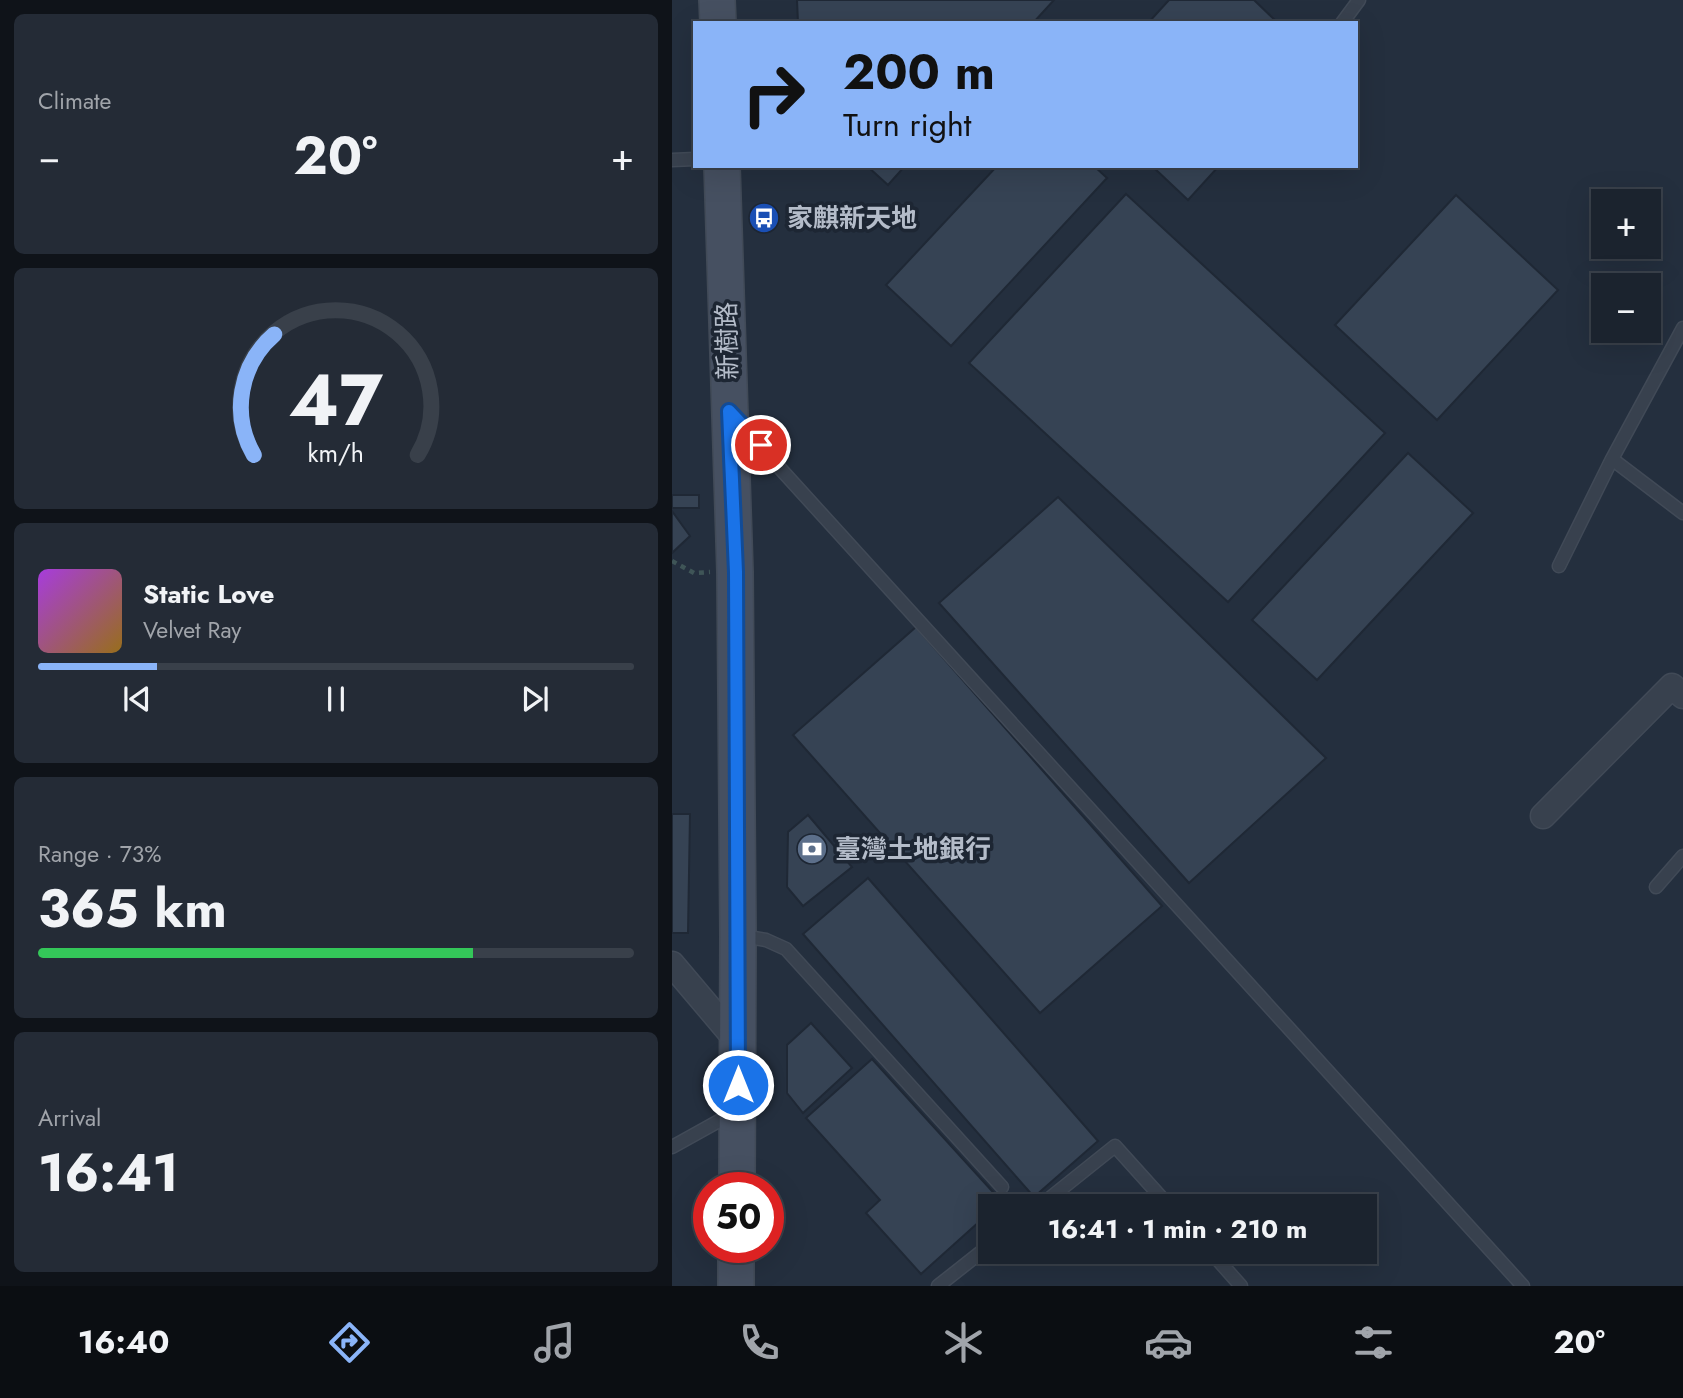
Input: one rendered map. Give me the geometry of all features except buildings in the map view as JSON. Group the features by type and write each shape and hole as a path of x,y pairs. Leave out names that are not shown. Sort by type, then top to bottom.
{"main road":[{"path":"717,0 718,21"},
{"name":"新樹路","path":"722,168 736,572 737,1172"},
{"path":"736,1263 736,1286"}],"street":[{"path":"1543,816 1672,686 1683,696"},
{"path":"672,964 738,1042"}],"lane":[{"path":"1343,21 1359,0"},
{"path":"672,160 693,159"},
{"path":"1559,566 1612,459 1683,328"},
{"path":"729,411 1523,1286"},
{"path":"1612,459 1683,513"},
{"path":"1656,887 1683,856"},
{"path":"738,935 766,940 786,949 1002,1187"},
{"path":"672,1147 738,1110"},
{"path":"1055,1194 1115,1146 1158,1194"},
{"path":"939,1286 978,1255"},
{"path":"1222,1264 1241,1286"}],"path":[{"path":"672,561 694,573 736,572"}],"place":[{"name":"家麒新天地","path":"764,218"},
{"name":"臺灣土地銀行","path":"812,849"}],"route":[{"path":"738,1085 736,572 729,411 761,445"}]}
